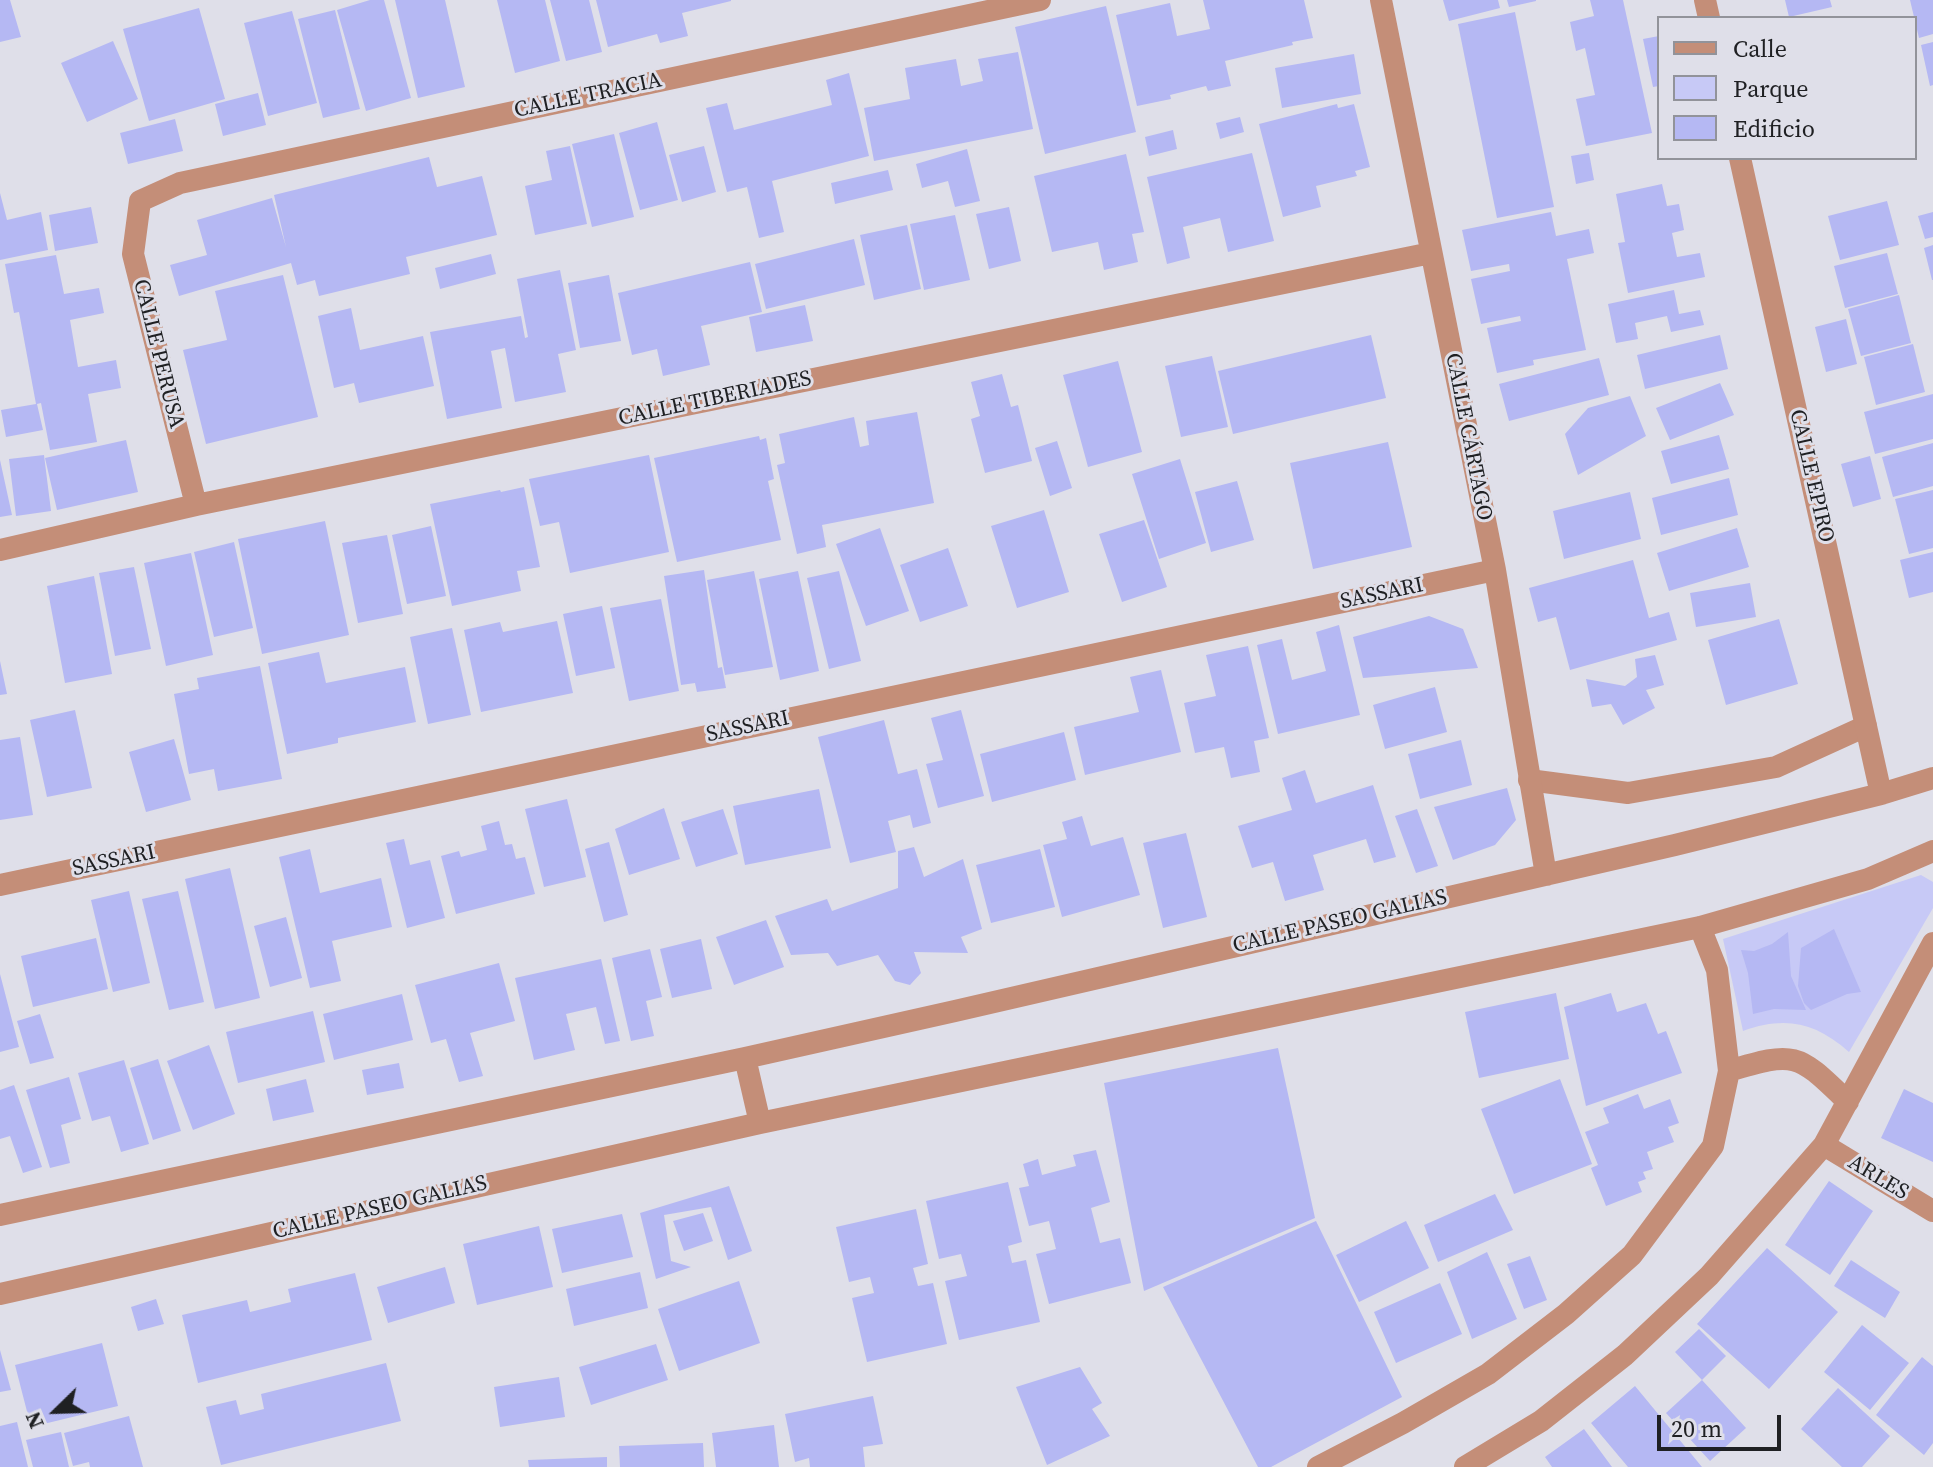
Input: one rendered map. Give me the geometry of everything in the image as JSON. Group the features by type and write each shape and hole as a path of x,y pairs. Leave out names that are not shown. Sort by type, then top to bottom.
{"street":[{"name":"CALLE TRACIA","path":"140,201 180,183 1040,0"},
{"name":"CALLE CÁRTAGO","path":"1381,0 1495,570 1546,875"},
{"name":"CALLE EPIRO","path":"1740,160 1881,794"},
{"name":"CALLE PERUSA","path":"140,201 133,254 196,505"},
{"name":"CALLE TIBERIADES","path":"0,550 196,505 1431,253"},
{"name":"SASSARI","path":"0,885 1495,570"},
{"path":"1529,780 1628,793 1776,767 1866,726"},
{"name":"CALLE PASEO GALIAS","path":"0,1215 745,1058 1546,875 1881,794 1933,778"},
{"name":"CALLE PASEO GALIAS","path":"0,1294 760,1123 1700,927 1868,879 1933,851"},
{"path":"1318,1467 1488,1374 1566,1314 1632,1255 1713,1146 1729,1071 1717,970 1700,927"},
{"path":"1465,1467 1541,1421 1625,1355 1709,1276 1824,1145 1933,943"},
{"path":"745,1058 760,1123"},
{"path":"1729,1071 1772,1058 1793,1059 1814,1070 1848,1102"},
{"name":"ARLES","path":"1824,1145 1933,1211"}],"green space":[{"path":"1921,875 1933,882 1933,908 1849,1052 1824,1034 1799,1025 1772,1024 1743,1031 1723,939"}],"building":[{"path":"0,0 10,0 21,37 0,42"},
{"path":"370,0 384,0 411,98 366,111 337,10"},
{"path":"395,0 445,0 465,87 418,98"},
{"path":"497,0 545,0 560,61 515,73"},
{"path":"550,0 589,0 602,52 566,61"},
{"path":"596,0 731,1 682,13 688,36 660,43 657,34 608,47"},
{"path":"1203,0 1304,0 1313,38 1225,61 1231,86 1208,91 1206,86 1170,95 1171,99 1137,106 1116,15 1170,3 1177,36 1210,29"},
{"path":"1443,0 1498,0 1500,8 1449,21"},
{"path":"1507,0 1536,0 1536,1 1509,7"},
{"path":"1590,0 1623,0 1652,133 1586,146 1576,99 1595,95 1585,48 1576,51 1570,22 1594,16"},
{"path":"1785,0 1830,0 1832,7 1789,16"},
{"path":"1910,0 1933,0 1933,34 1919,38 1917,16 1914,16"},
{"path":"1106,6 1136,132 1045,154 1015,27"},
{"path":"199,8 225,99 149,121 123,29"},
{"path":"335,10 360,109 323,118 298,19"},
{"path":"292,11 317,103 268,116 244,23"},
{"path":"1515,12 1554,207 1497,218 1458,24"},
{"path":"1657,36 1657,86 1653,87 1643,39"},
{"path":"113,41 138,99 87,122 61,63"},
{"path":"1933,42 1933,85 1930,86 1921,45"},
{"path":"1018,52 1033,129 874,161 864,108 910,99 905,68 956,59 961,86 983,81 978,59"},
{"path":"1354,54 1361,94 1282,108 1275,68"},
{"path":"849,73 869,156 772,181 784,232 759,238 747,187 727,192 706,108 727,103 734,130 832,105 826,80"},
{"path":"258,93 266,125 223,136 215,104"},
{"path":"1337,104 1338,108 1354,104 1370,167 1355,171 1357,176 1316,186 1321,207 1283,217 1259,124"},
{"path":"1240,117 1244,132 1220,139 1216,123"},
{"path":"175,119 183,151 128,164 120,133"},
{"path":"657,122 678,200 640,210 619,133"},
{"path":"1173,130 1177,149 1149,156 1145,137"},
{"path":"614,134 634,217 592,227 572,144"},
{"path":"570,146 587,224 535,235 525,186 552,180 546,151"},
{"path":"704,146 716,192 682,202 669,155"},
{"path":"967,149 980,201 955,207 948,181 922,188 916,164"},
{"path":"1252,153 1274,241 1228,252 1220,218 1183,227 1190,258 1167,264 1147,177"},
{"path":"1589,153 1594,180 1576,184 1571,156"},
{"path":"1126,154 1144,232 1132,234 1138,262 1104,270 1098,242 1052,252 1034,176"},
{"path":"429,157 437,187 482,176 497,235 406,257 410,274 319,296 315,280 297,285 291,263 179,296 170,265 207,255 197,220 272,198 286,247 274,195"},
{"path":"888,170 893,190 835,204 831,183"},
{"path":"1662,184 1667,206 1679,204 1684,230 1672,233 1677,257 1700,253 1705,277 1628,293 1618,243 1625,242 1616,194"},
{"path":"0,193 7,220 41,212 48,250 0,260"},
{"path":"1887,201 1899,245 1840,260 1828,216"},
{"path":"91,207 98,243 55,251 49,215"},
{"path":"1009,207 1021,261 989,269 976,214"},
{"path":"1551,212 1556,236 1589,229 1594,253 1567,259 1586,350 1533,360 1534,365 1497,373 1487,328 1521,321 1520,316 1481,324 1471,279 1510,271 1509,264 1471,271 1462,230"},
{"path":"1933,212 1933,237 1925,239 1918,216"},
{"path":"955,215 970,280 924,290 910,224"},
{"path":"907,225 921,289 874,300 860,235"},
{"path":"854,239 865,285 766,309 755,264"},
{"path":"1933,245 1933,280 1932,280 1924,248"},
{"path":"1887,253 1898,294 1845,308 1834,266"},
{"path":"491,254 496,274 440,289 435,268"},
{"path":"56,255 64,294 99,288 104,313 70,320 78,367 116,360 121,388 88,394 97,442 50,450 41,403 37,404 43,430 6,437 1,410 36,404 19,312 14,313 5,264"},
{"path":"750,262 762,312 701,326 710,365 663,376 657,349 632,355 618,293"},
{"path":"560,270 576,350 558,354 566,392 515,402 505,348 491,351 502,408 447,419 430,332 521,316 525,338 528,337 517,279"},
{"path":"283,275 318,417 206,444 183,350 227,340 215,291"},
{"path":"609,275 621,341 580,348 568,283"},
{"path":"1674,290 1679,314 1700,310 1704,325 1671,332 1667,316 1635,323 1638,339 1616,343 1608,304"},
{"path":"1899,295 1911,343 1861,356 1848,309"},
{"path":"805,305 813,341 756,352 749,317"},
{"path":"351,308 360,350 423,336 434,386 359,403 354,383 334,388 318,316"},
{"path":"1846,319 1857,364 1826,372 1815,327"},
{"path":"1371,335 1386,398 1233,434 1218,371"},
{"path":"1720,335 1728,369 1645,389 1637,355"},
{"path":"1913,344 1925,392 1876,405 1864,357"},
{"path":"1212,356 1228,427 1181,437 1165,366"},
{"path":"1599,358 1609,395 1509,421 1499,384"},
{"path":"1118,361 1142,452 1088,467 1063,375"},
{"path":"1002,374 1011,407 1018,405 1032,461 985,473 971,419 980,416 971,382"},
{"path":"1720,383 1734,415 1670,440 1656,408"},
{"path":"1933,394 1933,439 1875,454 1864,412"},
{"path":"1630,396 1646,436 1578,475 1565,434 1588,408"},
{"path":"917,412 934,503 822,525 826,547 797,554 777,465 785,463 779,434 854,417 860,447 869,445 866,421"},
{"path":"1719,435 1729,469 1671,484 1661,451"},
{"path":"759,436 760,440 766,438 774,479 768,481 781,540 677,562 654,458"},
{"path":"126,440 138,492 57,510 45,458"},
{"path":"1057,441 1072,488 1050,496 1035,448"},
{"path":"1388,442 1412,547 1313,569 1290,463"},
{"path":"1933,443 1933,486 1893,497 1882,457"},
{"path":"44,455 51,511 16,516 9,459"},
{"path":"649,455 669,552 570,573 559,522 540,526 529,479"},
{"path":"1870,456 1881,499 1853,507 1841,464"},
{"path":"1180,459 1206,543 1159,559 1132,474"},
{"path":"0,460 12,515 0,517"},
{"path":"1729,478 1738,515 1661,535 1652,498"},
{"path":"1237,481 1254,540 1211,552 1195,492"},
{"path":"524,487 540,567 517,571 521,591 452,606 430,504"},
{"path":"1933,490 1933,548 1909,554 1895,499"},
{"path":"1630,492 1641,539 1564,559 1553,511"},
{"path":"1044,510 1069,592 1017,608 991,526"},
{"path":"1144,520 1167,587 1122,602 1099,534"},
{"path":"325,521 349,635 262,654 238,539"},
{"path":"431,526 446,596 407,604 392,535"},
{"path":"880,528 909,611 866,626 836,544"},
{"path":"1737,528 1749,567 1669,591 1657,553"},
{"path":"387,535 403,614 358,623 342,543"},
{"path":"234,542 253,628 214,637 194,552"},
{"path":"948,548 968,606 920,622 900,565"},
{"path":"1933,552 1933,592 1909,598 1900,560"},
{"path":"191,553 213,655 166,666 144,563"},
{"path":"1633,560 1649,618 1669,612 1677,640 1570,670 1556,617 1538,622 1529,588"},
{"path":"134,567 151,649 115,656 99,573"},
{"path":"704,570 718,668 722,667 726,688 697,692 695,683 681,685 664,576"},
{"path":"754,571 773,667 725,675 707,580"},
{"path":"798,571 819,671 780,680 759,579"},
{"path":"839,571 861,661 829,669 807,578"},
{"path":"94,576 112,674 65,683 47,586"},
{"path":"1750,583 1756,617 1696,627 1690,593"},
{"path":"661,599 679,691 629,701 610,608"},
{"path":"602,606 615,668 576,676 563,614"},
{"path":"1429,616 1463,629 1478,668 1363,678 1353,637"},
{"path":"1779,619 1798,684 1726,705 1708,640"},
{"path":"557,621 573,693 481,712 464,630 500,622 503,632"},
{"path":"1339,625 1360,715 1278,734 1257,645 1282,639 1292,680 1326,671 1316,632"},
{"path":"452,628 471,715 428,724 410,637"},
{"path":"1248,646 1269,738 1254,741 1260,772 1231,778 1224,747 1195,753 1184,703 1216,696 1206,655"},
{"path":"319,652 326,683 405,667 416,722 338,738 338,743 287,754 268,663"},
{"path":"1655,655 1664,685 1646,690 1655,708 1623,725 1611,704 1592,707 1586,679 1625,686 1637,677 1635,659"},
{"path":"0,661 7,694 0,695"},
{"path":"260,666 282,779 218,791 214,769 189,774 174,694 199,689 197,678"},
{"path":"1161,670 1181,752 1085,775 1074,727 1139,712 1130,677"},
{"path":"1435,687 1447,732 1385,749 1373,705"},
{"path":"75,710 92,788 47,797 30,720"},
{"path":"961,710 984,796 938,808 926,764 943,760 931,718"},
{"path":"884,720 898,774 917,769 931,823 913,828 910,815 888,821 896,852 850,863 818,737"},
{"path":"1064,732 1076,780 992,802 980,754"},
{"path":"20,737 33,815 0,820 0,740"},
{"path":"174,739 191,800 146,812 129,752"},
{"path":"1461,740 1472,785 1420,799 1408,754"},
{"path":"1305,770 1316,803 1373,785 1396,857 1374,863 1366,839 1313,855 1324,890 1285,901 1273,862 1252,868 1238,826 1292,810 1282,778"},
{"path":"1507,788 1516,820 1495,845 1453,860 1434,807"},
{"path":"819,789 831,848 745,865 733,806"},
{"path":"567,799 586,877 544,887 525,809"},
{"path":"664,808 680,859 629,875 615,829"},
{"path":"723,809 738,854 696,867 681,822"},
{"path":"1417,809 1438,866 1416,873 1395,816"},
{"path":"1082,816 1091,846 1123,837 1140,895 1062,917 1043,845 1067,839 1062,822"},
{"path":"499,821 505,845 512,844 516,859 525,857 535,894 456,914 441,856 459,851 461,857 487,850 481,826"},
{"path":"1186,833 1207,917 1163,928 1143,843"},
{"path":"404,839 410,865 430,860 445,918 407,928 386,843"},
{"path":"609,842 628,915 604,922 585,849"},
{"path":"914,847 924,877 963,859 982,929 961,937 968,953 914,952 921,973 910,985 895,981 878,955 837,966 828,953 791,955 775,916 827,899 832,911 898,888 898,851"},
{"path":"310,849 320,893 381,878 392,927 332,941 341,981 310,988 279,857"},
{"path":"1040,849 1055,907 991,923 976,865"},
{"path":"230,868 260,998 215,1009 185,879"},
{"path":"129,891 150,983 113,992 91,900"},
{"path":"178,891 204,1002 169,1010 142,899"},
{"path":"286,917 302,978 270,987 254,926"},
{"path":"766,920 784,967 734,985 716,937"},
{"path":"1834,929 1861,992 1847,994 1811,1010 1804,1003 1798,986 1801,948"},
{"path":"1788,932 1791,976 1806,1010 1774,1009 1753,1014 1748,973 1741,950 1754,951 1772,944"},
{"path":"96,938 108,989 33,1007 21,956"},
{"path":"701,939 712,989 672,998 660,949"},
{"path":"650,949 662,997 646,1001 654,1036 631,1041 612,958"},
{"path":"601,959 620,1041 605,1044 596,1007 566,1014 575,1050 534,1060 515,978"},
{"path":"499,963 515,1021 470,1033 483,1076 459,1082 446,1039 431,1043 415,985"},
{"path":"0,974 19,1047 0,1052"},
{"path":"1556,993 1569,1059 1479,1078 1465,1012"},
{"path":"1611,993 1617,1012 1646,1003 1658,1034 1666,1031 1682,1073 1586,1106 1564,1007"},
{"path":"402,994 413,1040 334,1060 323,1014"},
{"path":"313,1011 325,1062 238,1083 226,1032"},
{"path":"40,1014 54,1058 30,1064 17,1021"},
{"path":"209,1045 235,1114 193,1130 167,1061"},
{"path":"1278,1048 1315,1218 1144,1291 1104,1083"},
{"path":"158,1059 181,1131 153,1140 130,1068"},
{"path":"124,1060 149,1144 121,1152 110,1116 92,1121 78,1073"},
{"path":"399,1063 404,1088 367,1095 362,1070"},
{"path":"69,1077 81,1119 61,1125 70,1163 50,1168 26,1090"},
{"path":"306,1079 314,1112 273,1121 266,1089"},
{"path":"1560,1079 1592,1164 1514,1194 1481,1109"},
{"path":"14,1085 42,1167 23,1173 10,1136 0,1139 0,1090"},
{"path":"1904,1089 1933,1103 1933,1162 1881,1138"},
{"path":"1638,1094 1644,1109 1670,1099 1679,1123 1668,1127 1674,1142 1647,1152 1653,1169 1643,1172 1646,1179 1638,1182 1642,1192 1606,1206 1591,1168 1598,1165 1585,1132 1609,1123 1603,1108"},
{"path":"1096,1150 1110,1202 1091,1208 1100,1243 1120,1238 1131,1283 1049,1304 1036,1254 1056,1249 1049,1221 1029,1226 1019,1188 1029,1186 1023,1164 1038,1159 1042,1175 1076,1166 1073,1155"},
{"path":"1829,1181 1873,1211 1830,1275 1785,1245"},
{"path":"1008,1182 1022,1242 1008,1246 1012,1263 1026,1260 1040,1322 959,1340 945,1281 967,1276 961,1254 939,1259 926,1201"},
{"path":"729,1186 752,1251 728,1260 711,1207 664,1215 671,1261 691,1267 656,1279 640,1213"},
{"path":"1495,1194 1513,1230 1438,1262 1424,1225"},
{"path":"916,1209 928,1264 913,1268 918,1286 933,1283 947,1344 867,1362 852,1298 874,1293 870,1277 849,1282 836,1227"},
{"path":"703,1213 713,1241 684,1251 673,1221"},
{"path":"622,1214 633,1257 562,1273 552,1229"},
{"path":"1316,1221 1402,1397 1271,1467 1258,1467 1163,1287"},
{"path":"1406,1221 1429,1268 1359,1302 1336,1255"},
{"path":"539,1226 553,1287 477,1305 463,1244"},
{"path":"1767,1248 1838,1312 1769,1389 1697,1324"},
{"path":"1487,1252 1517,1319 1472,1339 1447,1272"},
{"path":"1530,1256 1547,1300 1524,1309 1507,1264"},
{"path":"1851,1260 1900,1292 1885,1318 1834,1286"},
{"path":"445,1267 455,1303 388,1323 377,1287"},
{"path":"640,1272 648,1308 574,1326 566,1289"},
{"path":"355,1273 372,1340 198,1383 182,1315 247,1300 250,1312 291,1302 288,1289"},
{"path":"739,1281 760,1343 679,1371 658,1309"},
{"path":"1440,1283 1462,1334 1396,1363 1374,1312"},
{"path":"156,1299 164,1324 138,1331 131,1307"},
{"path":"1862,1325 1909,1363 1870,1410 1824,1372"},
{"path":"1699,1329 1726,1356 1702,1380 1675,1352"},
{"path":"102,1343 118,1406 31,1427 15,1365"},
{"path":"656,1344 668,1380 591,1405 579,1367"},
{"path":"0,1350 11,1390 0,1392"},
{"path":"1922,1357 1933,1366 1933,1443 1924,1455 1876,1415"},
{"path":"386,1363 401,1421 221,1465 206,1407 236,1400 240,1415 264,1409 261,1394"},
{"path":"1080,1367 1102,1403 1092,1409 1110,1436 1047,1465 1016,1387"},
{"path":"559,1377 565,1417 500,1427 494,1387"},
{"path":"1702,1380 1746,1428 1710,1461 1666,1413"},
{"path":"1635,1386 1702,1467 1628,1467 1591,1423"},
{"path":"1838,1388 1890,1436 1862,1467 1842,1467 1801,1429"},
{"path":"873,1396 883,1444 863,1447 865,1467 810,1467 809,1458 795,1462 785,1414"},
{"path":"129,1416 143,1467 90,1467 89,1462 73,1466 64,1433"},
{"path":"17,1422 28,1467 0,1467 0,1426"},
{"path":"774,1425 779,1467 716,1467 712,1433"},
{"path":"1584,1429 1612,1467 1552,1467 1545,1457"},
{"path":"61,1432 69,1467 33,1467 26,1440"},
{"path":"703,1443 704,1467 620,1467 619,1446"},
{"path":"607,1457 607,1467 529,1467 528,1460"}]}
